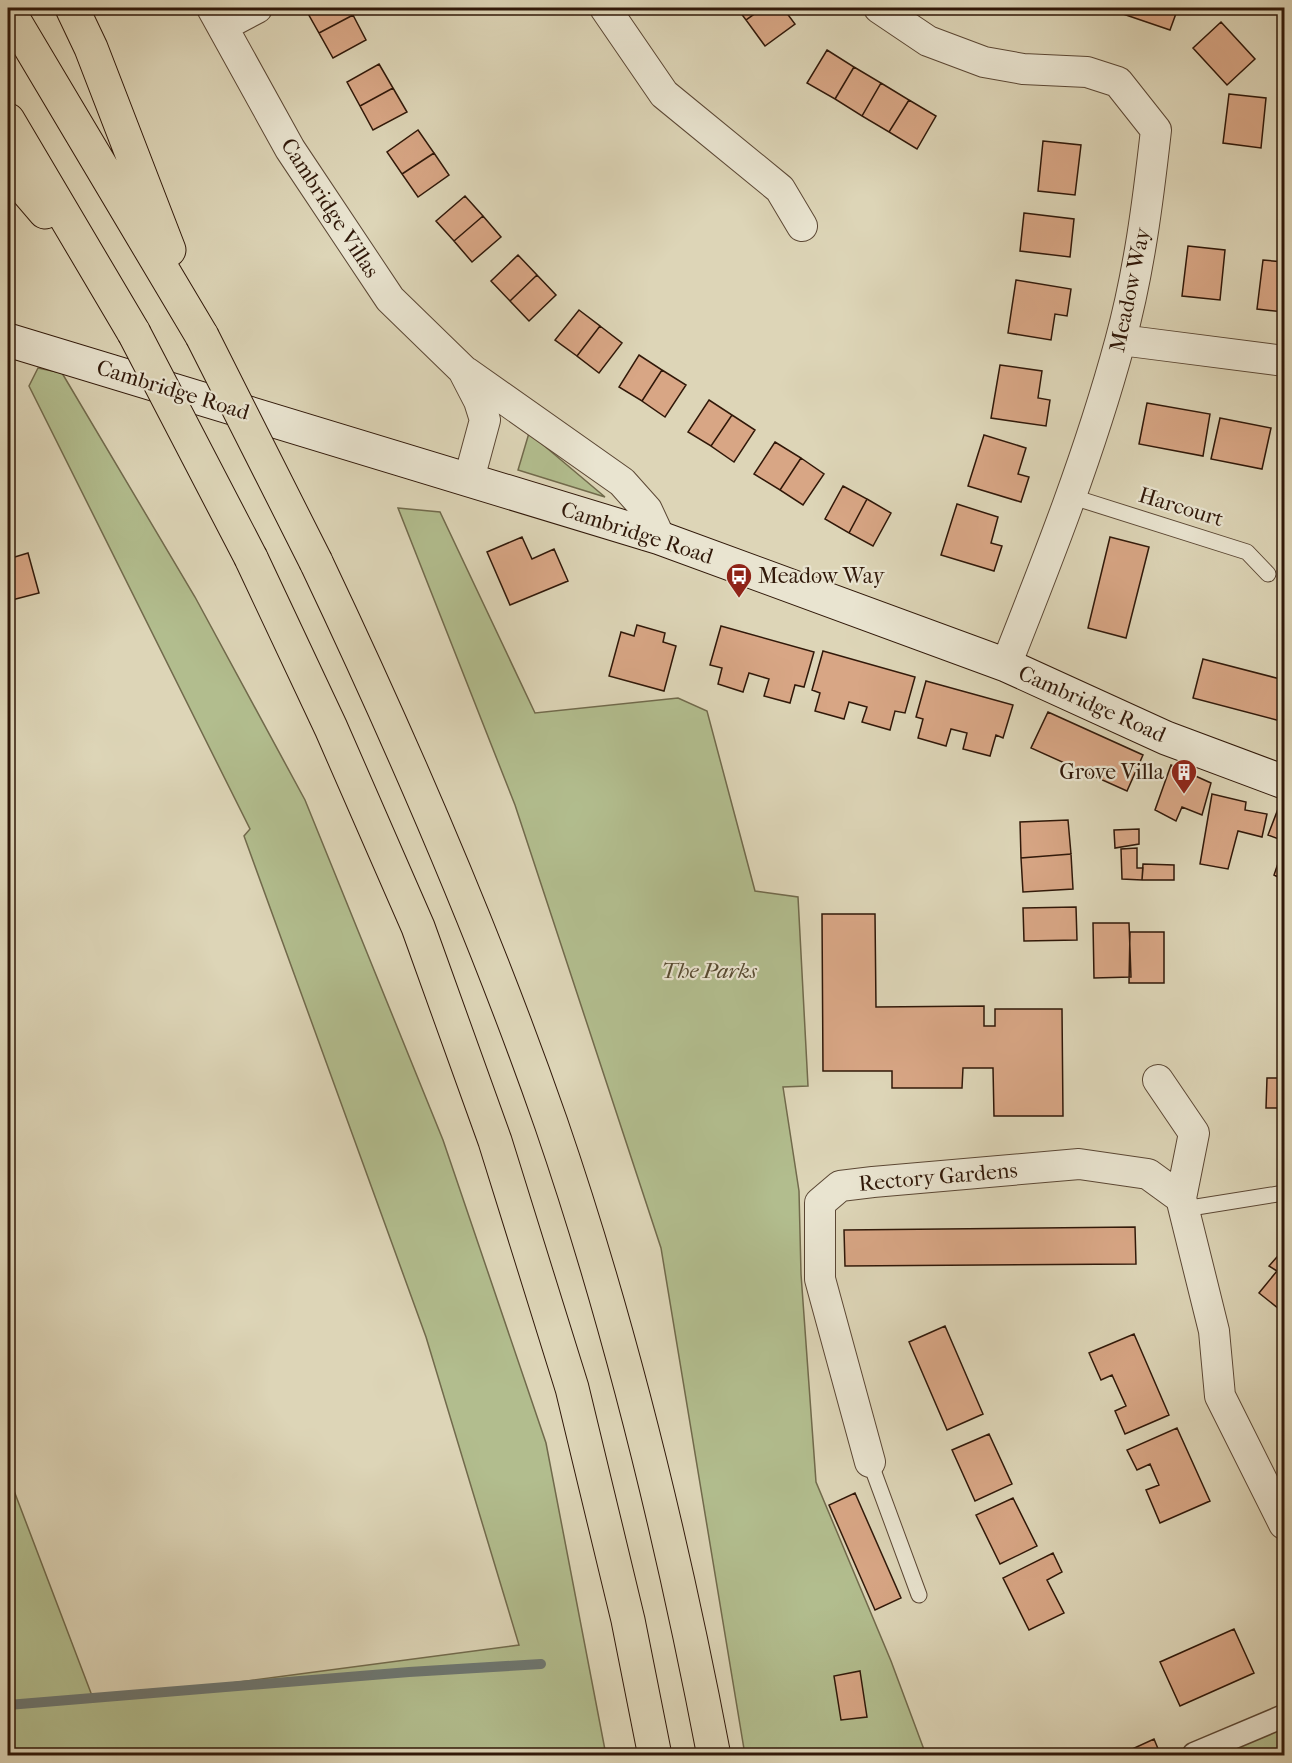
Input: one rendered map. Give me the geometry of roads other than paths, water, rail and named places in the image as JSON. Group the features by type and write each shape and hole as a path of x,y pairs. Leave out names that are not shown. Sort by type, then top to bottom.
{"main road":[{"path":"72,8 91,48 202,336"},
{"path":"8,10 202,336 316,562 385,707 465,896 551,1125 626,1366 685,1605 714,1755"},
{"path":"8,120 134,333 251,558 332,728 418,927 495,1141 572,1388 628,1620 655,1755"},
{"path":"8,170 100,274"},
{"name":"Cambridge Road","path":"8,340 660,538 1006,665 1166,738 1284,782"}],"street":[{"name":"Cambridge Villas","path":"257,8 218,17 290,149 390,299 463,370 622,482 646,510 660,538"},
{"path":"605,8 664,94 780,189 801,226"},
{"name":"Meadow Way","path":"879,8 928,40 984,62 1023,69 1087,72 1118,82 1156,130 1146,217 1121,340 1073,497 1006,665"},
{"path":"1121,340 1284,362"},
{"name":"Cambridge Villas","path":"463,370 479,401 485,420 470,479"},
{"path":"1158,1080 1194,1133 1182,1204 1214,1331 1220,1396 1284,1524"},
{"name":"Rectory Gardens","path":"870,1461 820,1279 820,1203 840,1186 1079,1164 1148,1174 1182,1204"},
{"path":"1195,1755 1284,1716"}],"lane":[{"name":"Harcourt","path":"1073,497 1247,552 1268,574"},
{"path":"1182,1204 1284,1193"},
{"path":"870,1461 919,1595"}],"waterway":[{"path":"8,1705 409,1672 541,1664"}],"place":[{"name":"Meadow Way","path":"739,599"},
{"name":"Grove Villa","path":"1184,795"}],"park label":[{"name":"The Parks","path":"709,971"}]}
